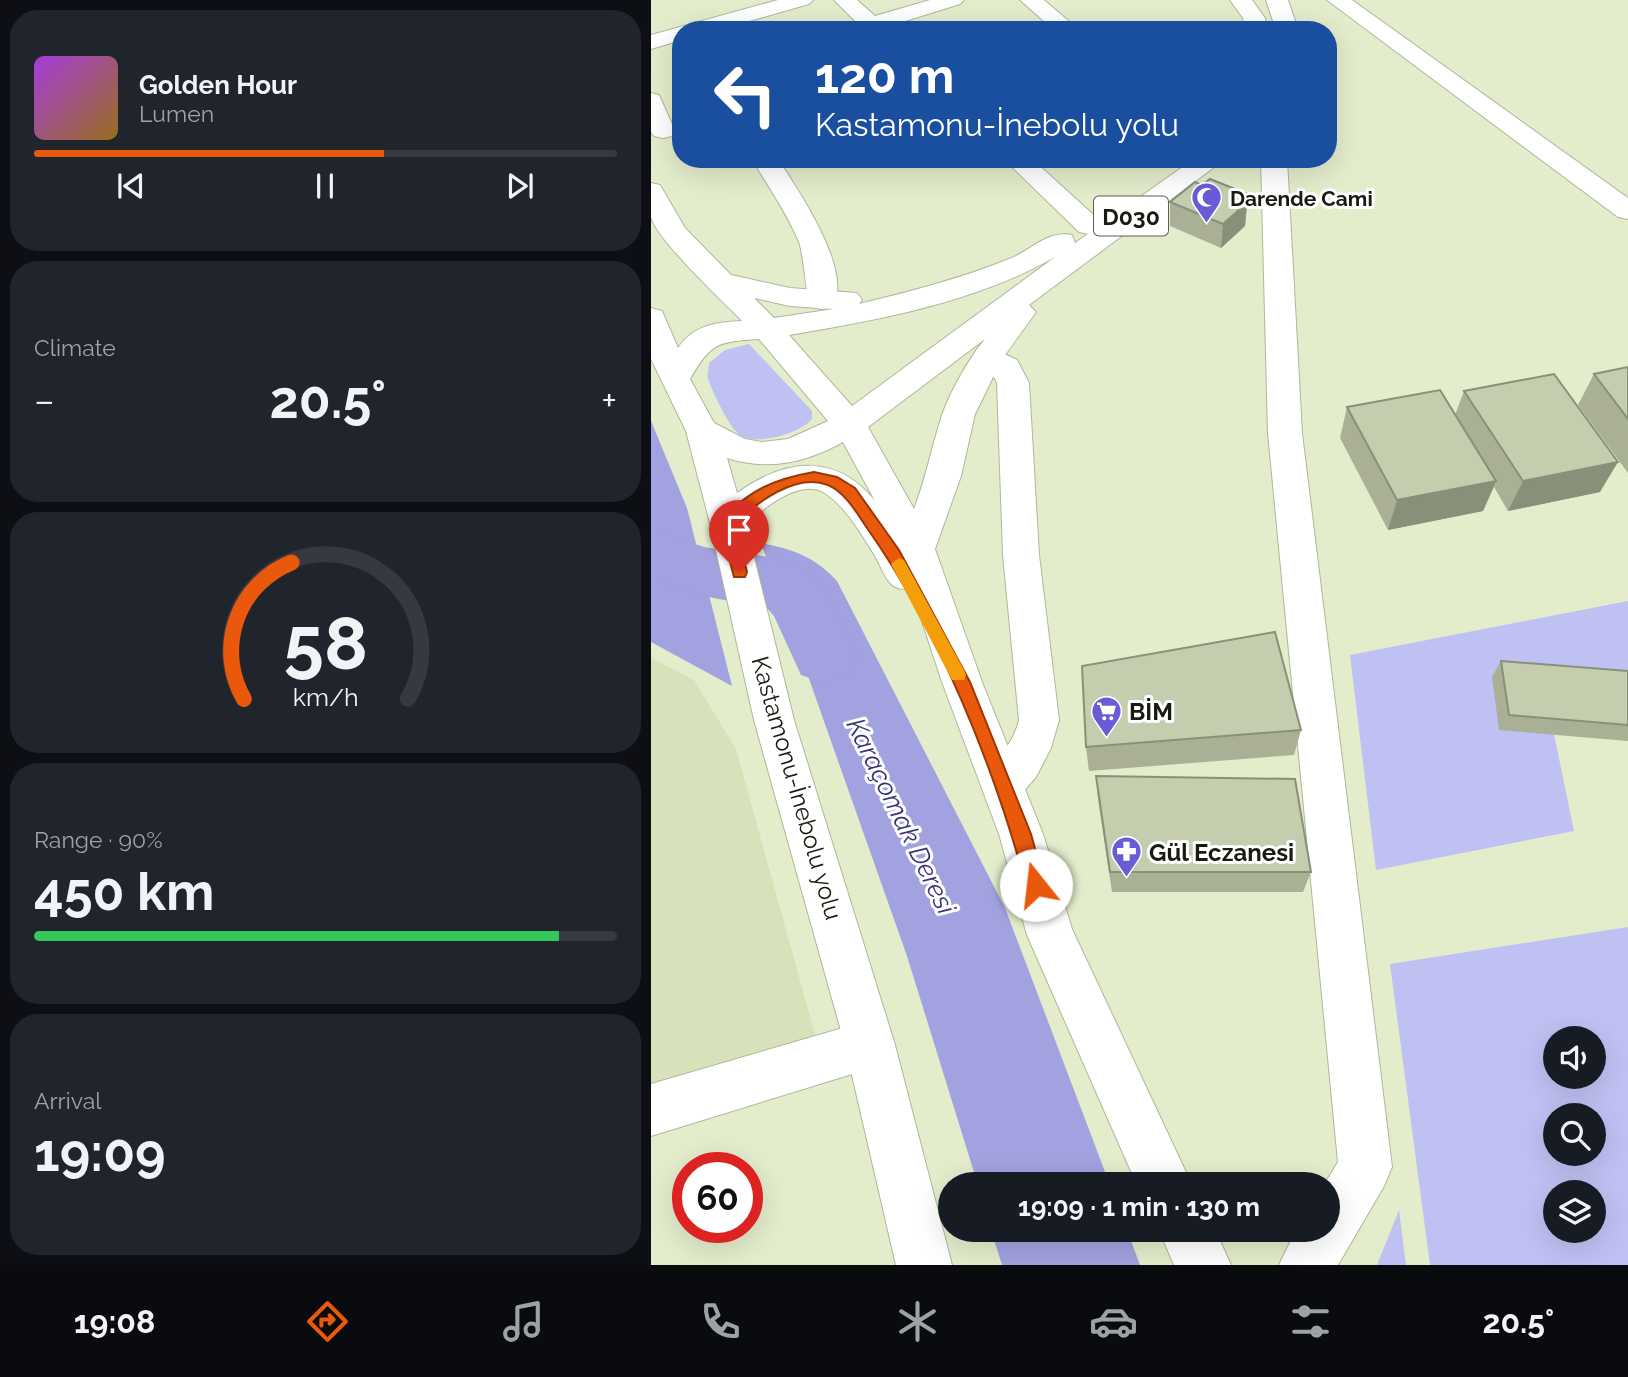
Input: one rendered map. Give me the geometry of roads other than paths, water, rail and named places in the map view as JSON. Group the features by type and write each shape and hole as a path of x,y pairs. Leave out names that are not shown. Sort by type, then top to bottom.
{"main road":[{"path":"725,21 802,0"},
{"path":"845,0 868,21"},
{"path":"892,21 953,0"},
{"path":"1031,0 1057,21"},
{"path":"1241,0 1254,21"},
{"path":"1277,0 1284,21"},
{"path":"1338,0 1628,211"},
{"path":"651,42 672,36"},
{"path":"651,100 665,131"},
{"path":"770,168 817,247 823,279 822,300"},
{"path":"1027,168 1089,226"},
{"path":"674,379 694,347 716,332 767,329 846,316 951,291 1027,262 1089,226 1166,168"},
{"name":"D030","path":"1049,274 1199,168"},
{"path":"1274,168 1285,433 1365,1167 1340,1210"},
{"path":"651,191 673,232 767,329 849,424 916,549 962,682 1021,834 1050,935 1159,1172"},
{"path":"916,549 944,476 959,414 988,356 1049,274"},
{"path":"702,431 725,447 747,453 773,454 801,447 849,424 1049,274"},
{"path":"718,281 790,297 908,301"},
{"name":"Kastamonu-İnebolu yolu","path":"651,318 674,379 702,431 774,720 870,1045 924,1265"},
{"path":"988,356 1006,367 1013,383 1021,555 1039,720 1028,754 1002,785"},
{"path":"727,523 738,510 761,493 801,478 814,477 832,481 850,492 893,554 962,682"},
{"path":"651,1110 870,1045"},
{"path":"1192,1242 1203,1265"},
{"path":"1307,1265 1321,1242"}],"water":[{"path":"651,421 687,508 732,686 651,642"},
{"path":"761,543 803,555 837,581 1005,908 1105,1172 974,1172 907,956"},
{"path":"995,1242 1131,1242 1140,1265 1002,1265"}],"waterway":[{"name":"Karaçomak Deresi","path":"651,553 703,571 775,583 789,590 799,601 824,655"}],"place":[{"name":"Darende Cami","path":"1207,225"},
{"name":"BİM","path":"1106,738"},
{"name":"Gül Eczanesi","path":"1126,879"}]}
